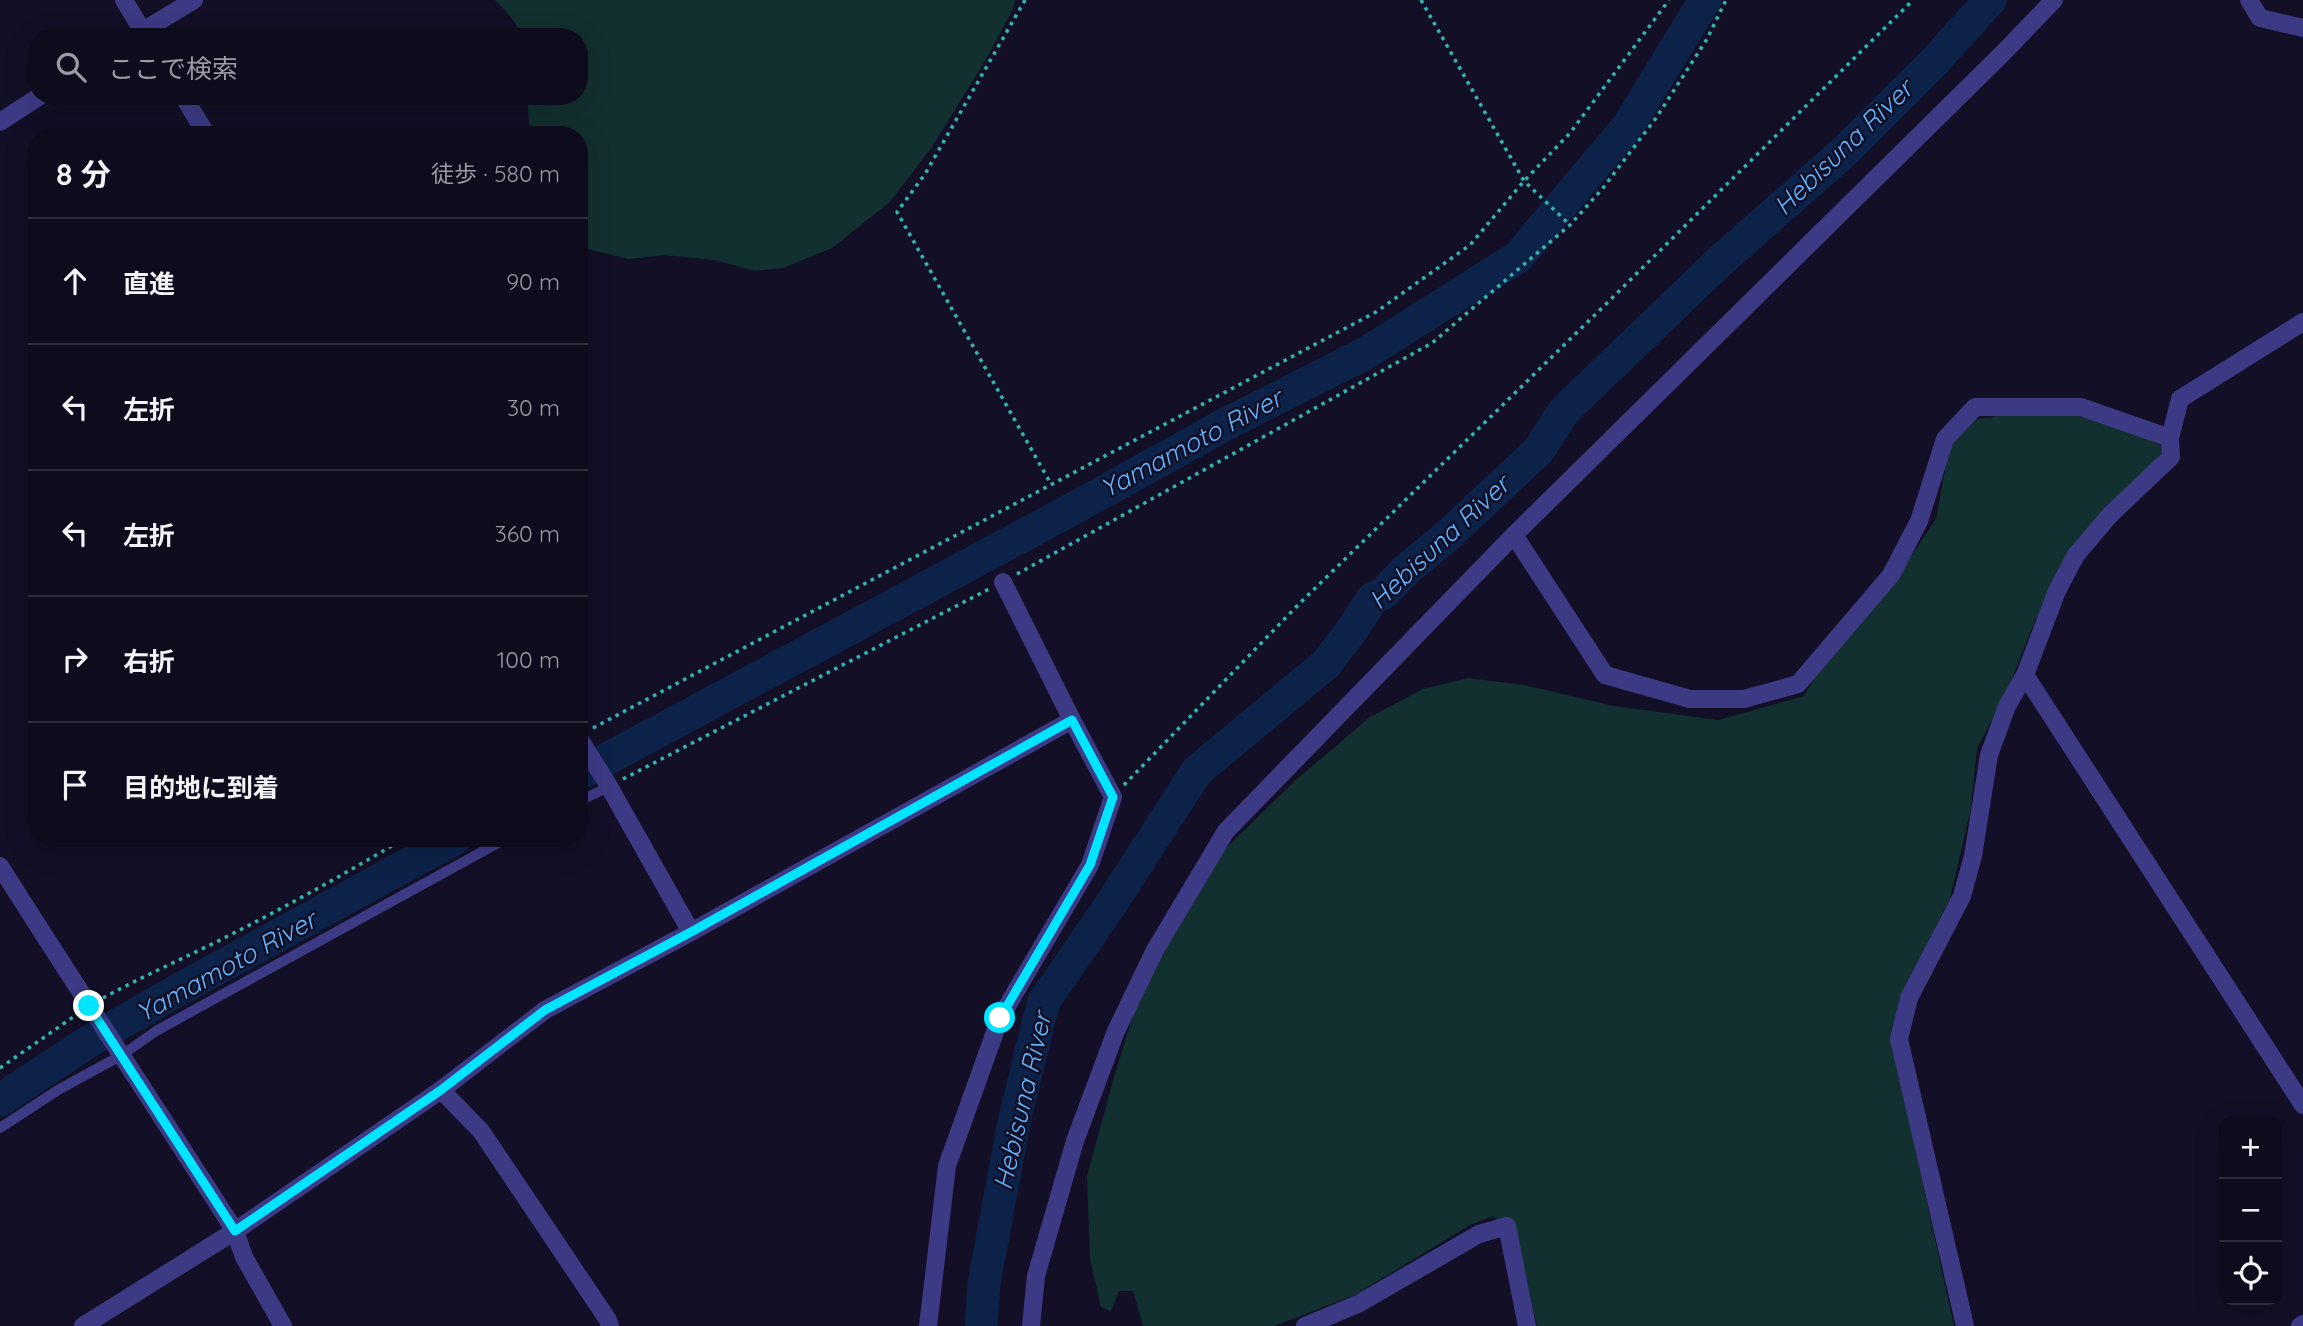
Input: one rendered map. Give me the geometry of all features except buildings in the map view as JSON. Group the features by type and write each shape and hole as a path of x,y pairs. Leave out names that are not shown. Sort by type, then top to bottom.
{"street":[{"path":"124,0 137,28"},
{"path":"151,28 194,0"},
{"path":"1031,1326 1036,1276 1075,1142 1116,1031 1155,950 1226,831 1514,535 2054,0"},
{"path":"2249,0 2260,18 2303,28"},
{"path":"0,122 28,104"},
{"path":"189,105 201,126"},
{"path":"1965,1326 1899,1039 1909,998 1962,896 1973,856 1989,755 2007,706 2025,675 2057,591 2076,555 2110,515 2171,457 2170,438 2180,399 2303,322"},
{"path":"1514,535 1605,676 1690,699 1744,699 1798,684 1891,575 1919,520 1945,439 1975,407 2081,407 2170,438"},
{"path":"928,1326 947,1166 1000,1018 1090,865 1113,797 1003,582"},
{"path":"2025,675 2303,1105"},
{"path":"83,1326 235,1231 441,1090 545,1010 1072,720"},
{"path":"588,743 608,785 691,932"},
{"path":"0,866 235,1231 244,1257 283,1326"},
{"path":"441,1090 481,1131 610,1326"},
{"path":"1305,1326 1358,1304 1479,1234 1507,1226 1527,1326"}],"lane":[{"path":"588,796 608,785"},
{"path":"0,1128 156,1031 491,847"}],"path":[{"path":"1025,0 925,174 897,212 1051,484"},
{"path":"1421,0 1524,181 1570,225"},
{"path":"588,735 1051,484 1376,312 1470,245 1524,181 1570,133 1669,0"},
{"path":"608,785 1003,582 1432,343 1570,225 1603,188 1656,118 1707,39 1726,0"},
{"path":"1113,797 1298,605 1913,0"},
{"path":"0,1068 132,982 231,935 390,847"}],"green space":[{"path":"495,0 1015,0 1013,9 985,61 932,147 890,202 832,248 783,268 755,271 714,260 665,255 628,259 588,249 588,126 529,126 528,105 588,105 588,28 517,28"},
{"path":"2003,415 2075,415 2134,432 2164,447 2136,502 2060,574 2034,623 2009,686 1977,749 1970,813 1950,898 1901,996 1892,1031 1902,1089 1954,1326 1537,1326 1518,1240 1493,1216 1470,1225 1355,1295 1274,1326 1143,1326 1133,1291 1119,1291 1111,1311 1101,1307 1090,1259 1087,1176 1154,947 1224,850 1297,779 1370,717 1423,689 1468,678 1524,685 1614,706 1718,720 1804,696 1827,656 1894,582 1936,519 1950,442 1972,420"}],"waterway":[{"name":"Yamamoto River","path":"588,769 1224,425 1366,353 1518,257 1628,126 1705,0"},
{"name":"Hebisuna River","path":"981,1326 984,1284 1014,1122 1043,1003 1197,771 1326,664 1372,599 1385,592 1538,451 1564,411 1718,263 1845,151 1935,61 1990,0"},
{"name":"Yamamoto River","path":"0,1100 88,1042 178,990 440,847"}],"route":[{"path":"89,1006 235,1231 441,1090 545,1010 1072,720 1113,797 1090,865 1000,1018"}]}
